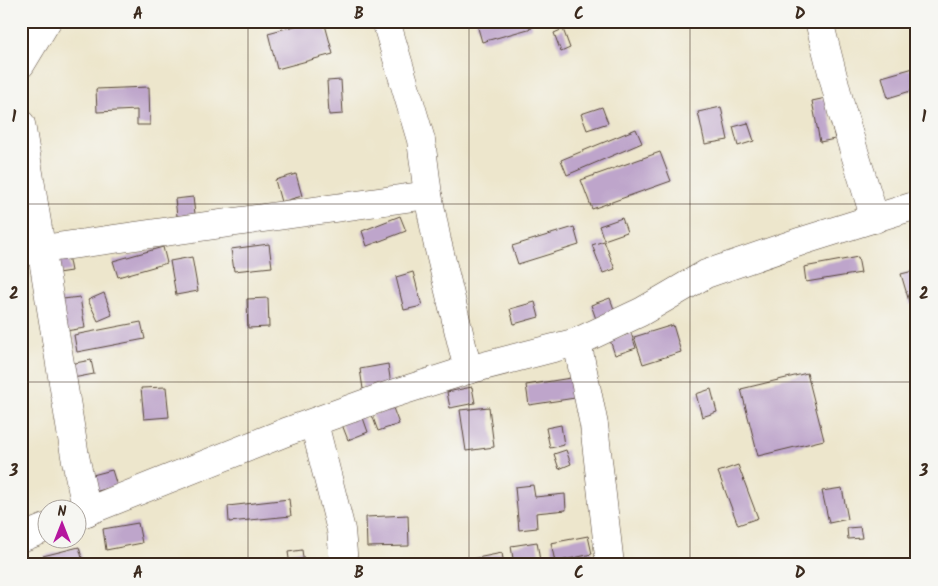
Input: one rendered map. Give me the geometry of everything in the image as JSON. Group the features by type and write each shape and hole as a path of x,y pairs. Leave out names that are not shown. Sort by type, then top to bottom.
{"street":[{"path":"21,64 47,21"},
{"path":"386,21 420,140 428,195 468,370"},
{"path":"819,21 842,112 875,219"},
{"path":"21,124 31,251 75,456 80,498"},
{"path":"31,251 428,195"},
{"path":"88,511 286,432 384,397 468,370 577,342 641,312 706,274 802,241 917,205"},
{"path":"577,342 594,425 610,565"},
{"path":"314,423 341,530 344,565"},
{"path":"21,538 38,531"}],"building":[{"path":"313,21 324,21 333,54 277,69 268,33"},
{"path":"476,21 530,21 532,28 482,42"},
{"path":"563,29 570,48 561,52 554,33"},
{"path":"917,67 917,89 888,98 882,77"},
{"path":"341,80 343,114 329,115 327,81"},
{"path":"149,87 150,125 137,125 137,110 97,112 96,89"},
{"path":"826,98 835,139 820,142 812,101"},
{"path":"602,107 608,123 587,130 581,114"},
{"path":"721,107 728,140 705,144 698,112"},
{"path":"748,123 754,141 738,146 733,127"},
{"path":"636,129 642,143 567,175 561,160"},
{"path":"660,152 671,181 592,209 581,180"},
{"path":"296,174 302,196 281,202 275,180"},
{"path":"193,197 195,214 177,216 175,199"},
{"path":"400,216 406,231 367,246 362,231"},
{"path":"622,218 627,232 604,240 599,226"},
{"path":"574,227 579,245 518,264 512,246"},
{"path":"604,241 615,269 603,273 592,245"},
{"path":"269,244 272,267 234,271 231,249"},
{"path":"163,247 167,263 118,277 113,261"},
{"path":"67,250 71,271 51,274 48,254"},
{"path":"192,257 198,291 176,295 170,261"},
{"path":"858,257 861,273 806,282 804,267"},
{"path":"917,270 917,303 910,305 901,274"},
{"path":"413,272 422,306 404,310 396,277"},
{"path":"104,293 112,315 98,321 88,300"},
{"path":"80,297 85,328 59,332 54,300"},
{"path":"268,298 269,327 248,328 247,299"},
{"path":"610,298 615,312 596,319 591,305"},
{"path":"535,302 539,317 514,324 510,309"},
{"path":"141,322 145,339 77,352 74,335"},
{"path":"673,325 681,352 643,364 634,337"},
{"path":"631,333 636,348 615,355 610,340"},
{"path":"91,360 94,374 73,378 70,364"},
{"path":"388,364 391,385 363,389 360,369"},
{"path":"807,373 824,440 758,456 741,389"},
{"path":"571,378 575,398 529,405 526,385"},
{"path":"166,387 169,417 144,419 141,388"},
{"path":"472,387 475,403 450,408 447,392"},
{"path":"711,389 717,412 702,417 696,394"},
{"path":"489,407 494,447 466,451 460,410"},
{"path":"393,408 399,424 378,431 372,415"},
{"path":"362,415 368,432 348,440 341,422"},
{"path":"561,425 564,445 550,448 546,428"},
{"path":"566,450 571,464 559,469 554,454"},
{"path":"738,465 758,518 738,525 718,472"},
{"path":"112,470 117,486 94,492 89,476"},
{"path":"533,485 535,497 565,494 566,510 536,513 537,528 519,530 515,487"},
{"path":"842,488 848,519 829,523 822,491"},
{"path":"289,499 291,516 229,522 228,506"},
{"path":"408,515 409,546 367,547 366,517"},
{"path":"138,523 142,543 106,550 103,529"},
{"path":"860,527 862,538 848,539 847,528"},
{"path":"588,536 592,554 555,562 551,543"},
{"path":"537,542 540,561 514,565 511,546"},
{"path":"79,548 84,565 45,565 43,556"},
{"path":"302,550 304,565 290,565 288,552"},
{"path":"502,553 504,565 463,565 462,561"}]}
